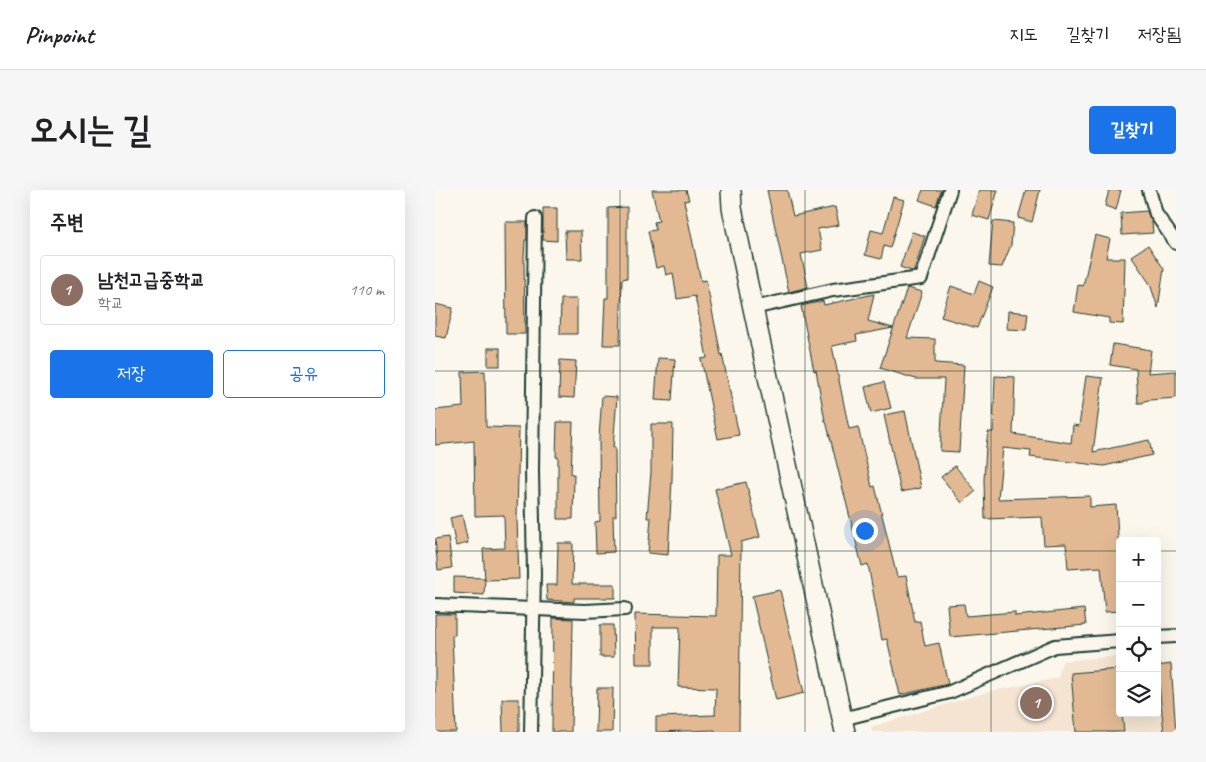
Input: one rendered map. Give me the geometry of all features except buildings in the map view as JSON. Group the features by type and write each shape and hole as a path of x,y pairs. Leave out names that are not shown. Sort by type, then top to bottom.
{"main road":[{"path":"731,190 732,208 753,308 844,726"}],"street":[{"path":"753,308 833,290 921,278 950,190"},
{"path":"1149,190 1156,214 1176,243"},
{"path":"531,732 535,218"},
{"path":"435,605 585,611 625,609"},
{"path":"1161,637 1176,636"},
{"path":"844,726 950,692 1055,646 1116,641"}],"shaded area":[{"path":"1116,656 1116,717 1161,717 1161,663 1167,669 1168,732 872,732 871,727 987,692 1058,678 1062,661"}],"place":[{"name":"남천고급중학교","path":"1036,703"}]}
